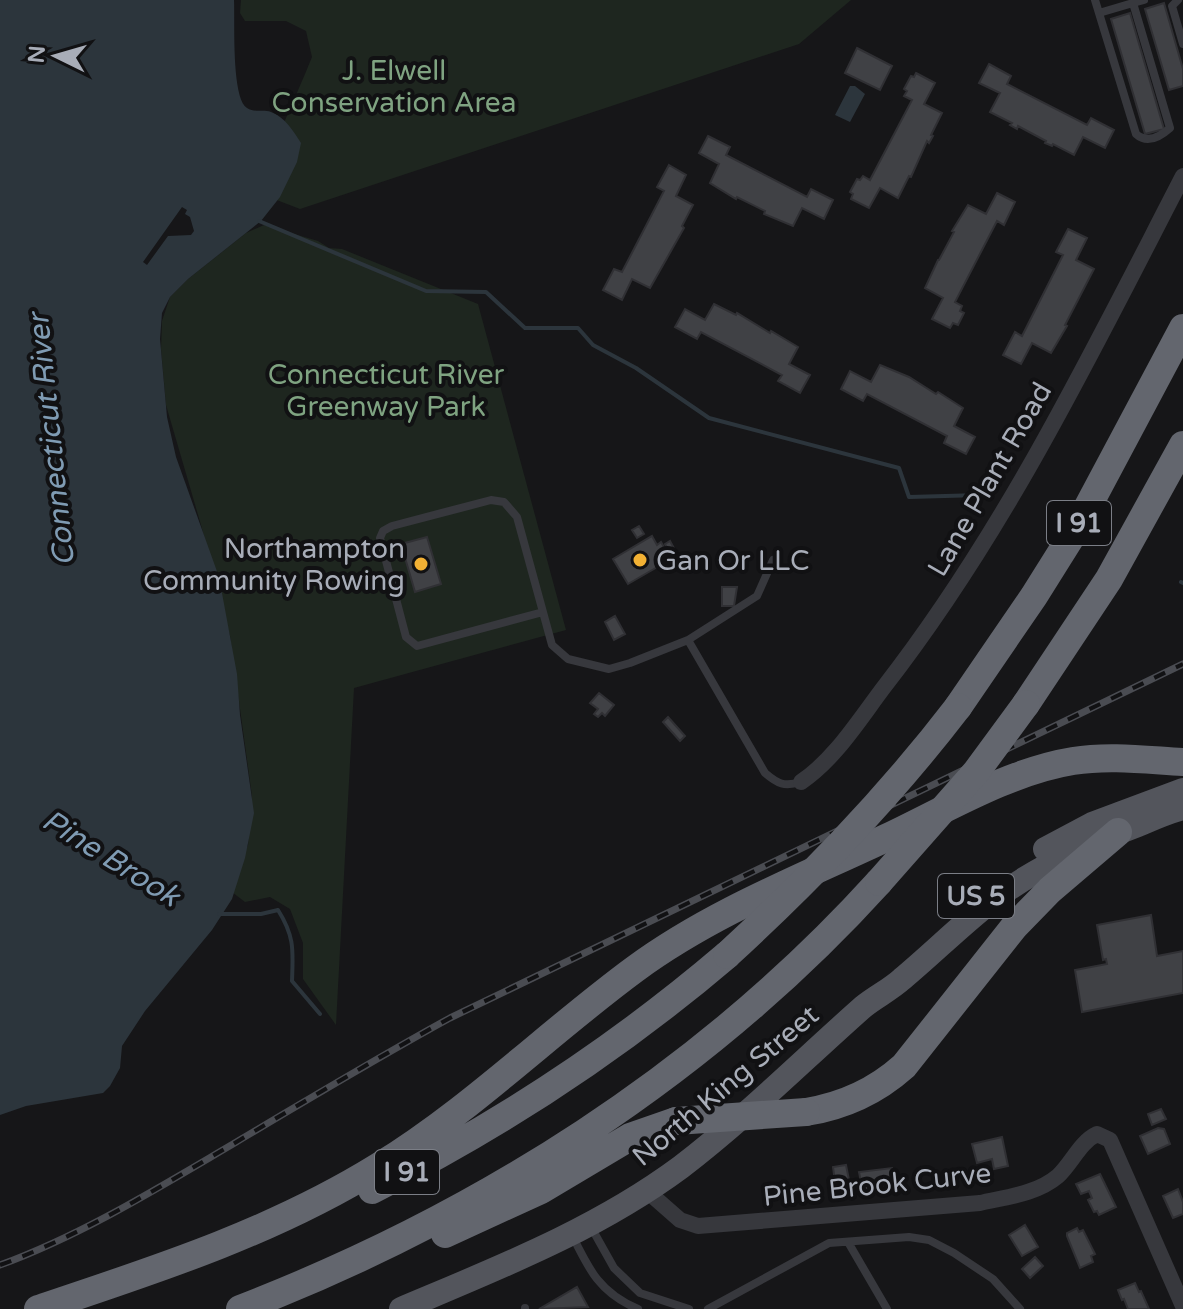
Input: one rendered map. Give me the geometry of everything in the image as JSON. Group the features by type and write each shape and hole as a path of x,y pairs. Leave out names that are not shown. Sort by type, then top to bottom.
{"highway":[{"name":"I 91","path":"45,1309 127,1287 218,1257 307,1221 399,1176 479,1133 558,1084 656,1014 727,955 796,890 870,813 958,707 1076,529 1183,328"},
{"name":"I 91","path":"240,1309 365,1256 532,1166 686,1061 759,1000 829,935 976,772 1026,704 1109,579 1183,445"},
{"path":"38,1309 249,1233 296,1213 342,1188 442,1124 642,964 728,913 982,792 1040,768 1105,758 1183,762"},
{"path":"278,1294 436,1238 541,1190 630,1137 676,1121 806,1112 859,1097 904,1066 1014,927 1050,890 1118,832"}],"main road":[{"name":"North King Street","path":"866,1004 889,971 933,930 999,879 1092,824 1183,790"},
{"name":"North King Street","path":"401,1309 580,1230 647,1191 734,1124 866,1004 899,982 1011,887 1050,864 1118,832 1183,808"}],"street":[{"name":"Lane Plant Road","path":"801,782 823,764 850,732 915,648 962,580 1057,418 1183,176"},
{"name":"Pine Brook Curve","path":"647,1191 680,1220 698,1226 980,1203 1020,1194 1055,1178 1084,1144 1097,1134 1110,1140 1183,1306"}],"lane":[{"path":"1095,0 1136,134 1150,139 1170,128 1133,3"},
{"path":"1099,13 1144,0"},
{"path":"1178,0 1172,6 1183,44"},
{"path":"543,612 417,646 406,637 380,538 383,531 491,500 504,502 512,508 521,528 552,645 568,659 609,669 688,640 757,596 773,560"},
{"path":"688,640 765,773 778,784 801,782"},
{"path":"580,1230 614,1268 654,1304 689,1309"},
{"path":"580,1230 589,1270 600,1285 616,1298 638,1309"},
{"path":"708,1309 829,1243 909,1237 929,1240 954,1253 993,1279 1020,1309"},
{"path":"848,1242 887,1309"}],"green space":[{"name":"J. Elwell Conservation Area","path":"241,0 851,0 799,44 300,209 243,187 283,125 312,57 306,31 286,21 245,21 240,13"},
{"name":"Connecticut River Greenway Park","path":"264,225 318,241 329,248 342,249 478,304 566,630 354,688 336,1025 303,979 303,943 290,909 270,897 245,902 228,889 248,845 252,796 230,636 166,405 162,321 170,297 246,233"}],"water":[{"name":"Connecticut River","path":"0,0 234,0 236,75 242,101 247,108 268,111 281,117 301,143 297,162 280,197 261,221 188,279 170,297 162,313 160,339 167,417 176,457 219,577 237,674 254,813 245,858 232,899 212,930 145,1011 122,1046 120,1068 110,1086 103,1093 26,1106 0,1115"},
{"path":"850,86 865,94 850,122 835,115"}],"pier":[{"path":"182,207 187,210 185,214 190,217 194,231 191,235 168,236 147,265 143,262"}],"building":[{"path":"1164,3 1183,69 1183,86 1169,90 1145,9"},
{"path":"1130,13 1164,129 1145,134 1111,19"},
{"path":"857,48 892,66 880,90 845,73"},
{"path":"989,64 1011,76 1007,84 1087,125 1091,118 1114,130 1105,148 1083,137 1074,155 1045,143 1018,126 1017,129 1010,125 1012,123 990,112 1000,93 979,83"},
{"path":"916,73 935,83 924,104 942,113 933,136 929,143 927,141 898,198 880,188 869,208 851,199 853,194 850,192 857,179 863,176 870,180 912,100 904,96 907,91 904,89"},
{"path":"708,136 730,147 726,155 807,197 811,189 833,200 824,219 802,208 793,226 764,214 765,211 736,199 710,183 719,164 699,153"},
{"path":"669,165 686,175 676,196 693,205 682,226 684,228 650,288 632,279 622,300 603,290 614,269 622,272 664,191 657,187"},
{"path":"997,193 1015,202 1004,225 997,221 955,302 962,306 960,311 964,313 958,325 953,323 950,328 932,319 943,298 925,288 968,205 986,214"},
{"path":"1068,229 1087,238 1076,260 1094,269 1051,353 1032,343 1021,364 1003,355 1015,332 1022,336 1063,255 1056,252"},
{"path":"714,304 737,313 798,347 789,364 810,375 800,393 778,381 782,375 701,332 697,339 675,327 685,309 705,320"},
{"path":"880,365 909,377 936,394 938,392 963,408 954,426 975,437 966,454 944,443 947,436 867,394 863,401 841,389 850,371 871,382"},
{"path":"639,526 644,534 637,538 632,530"},
{"name":"Gan Or LLC","path":"652,536 657,545 661,542 669,556 664,559 666,562 628,584 613,559"},
{"name":"Northampton Community Rowing","path":"427,537 441,584 415,592 401,544"},
{"path":"670,541 676,552 671,555 665,544"},
{"path":"722,587 737,587 734,606 722,606"},
{"path":"615,616 625,634 614,640 605,622"},
{"path":"599,693 614,705 605,716 602,713 598,717 594,714 598,709 590,703"},
{"path":"668,717 685,736 680,741 663,722"},
{"path":"1151,915 1157,956 1183,951 1183,993 1082,1012 1075,970 1107,964 1106,959 1103,960 1097,925"},
{"path":"1161,1109 1166,1119 1152,1125 1148,1114"},
{"path":"1158,1128 1164,1129 1170,1144 1148,1154 1140,1136"},
{"path":"1002,1137 1008,1166 994,1169 992,1159 977,1163 972,1144"},
{"path":"846,1165 849,1180 835,1182 833,1167"},
{"path":"892,1168 894,1179 879,1181 881,1193 867,1195 859,1172"},
{"path":"1100,1174 1116,1207 1099,1215 1088,1200 1092,1198 1089,1191 1081,1194 1076,1184"},
{"path":"1178,1189 1183,1214 1173,1218 1163,1196"},
{"path":"1025,1225 1038,1247 1022,1256 1009,1235"},
{"path":"1077,1228 1079,1232 1083,1230 1095,1254 1091,1256 1093,1262 1080,1268 1067,1236"},
{"path":"1035,1257 1043,1266 1030,1278 1022,1269"},
{"path":"1135,1283 1149,1309 1128,1309 1122,1300 1118,1290"},
{"path":"577,1287 588,1307 539,1309"}],"waterway":[{"path":"259,221 426,291 486,292 525,328 578,328 593,345 636,368 709,418 899,468 909,497 981,495"},
{"name":"Pine Brook","path":"219,914 261,914 278,910 292,944 292,981 320,1014"}],"railway":[{"path":"0,1265 60,1240 119,1210 450,1018 1183,664"}],"place":[{"name":"Gan Or LLC","path":"640,560"},
{"name":"Northampton Community Rowing","path":"421,564"}]}
